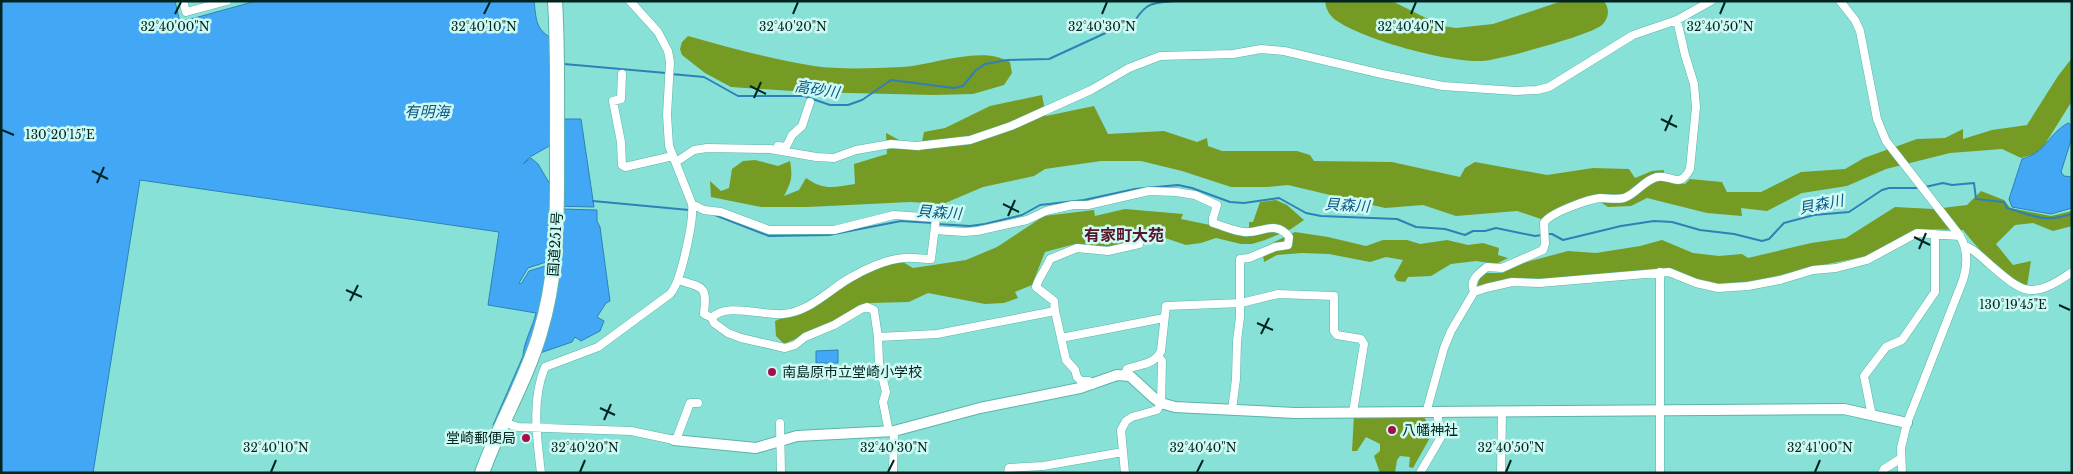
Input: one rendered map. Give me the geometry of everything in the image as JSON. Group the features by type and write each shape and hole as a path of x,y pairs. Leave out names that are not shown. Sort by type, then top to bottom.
{"highway":[{"name":"国道251号","path":"482,473 530,360 551,290 556,254 557,200 555,1"}],"street":[{"path":"183,1 186,12 227,1"},
{"path":"530,360 545,367 598,347 670,294 678,280 692,208 669,146 667,122 670,62 664,42 653,26 630,1"},
{"path":"622,74 621,99 614,101 621,142 622,164 625,168 675,159 694,150 706,148 770,149 816,157 834,158 856,150 891,144 917,146 970,140 1011,126 1091,90 1129,68 1160,56 1233,54 1261,48 1284,51 1382,74 1444,86 1516,91 1537,90 1549,86 1633,35 1677,20 1711,1"},
{"path":"1840,1 1852,15 1860,31 1877,119 1886,141 1960,236 1965,246 1967,265 1963,280 1903,436 1900,459 1902,473"},
{"path":"1474,292 1471,286 1472,282 1487,267 1502,268 1520,258 1540,252 1545,247 1544,223 1550,216 1593,199 1624,198 1647,182 1659,177 1676,181 1682,180 1687,176 1690,170 1696,108 1694,84 1677,20"},
{"path":"770,149 775,146 786,148 792,135 802,126 810,102"},
{"path":"935,226 964,232 977,231 1027,220 1046,211 1073,205 1088,205 1149,192 1176,192 1195,195 1217,205 1213,223 1247,232 1263,228 1282,230 1289,237 1288,245 1275,247 1249,258 1240,259 1241,303 1232,410"},
{"path":"692,208 721,212 769,230 834,230 894,215 936,218 932,259 903,258 873,267 851,277 816,301 783,314 733,311 720,312 712,318"},
{"path":"1426,413 1444,348 1451,331 1474,292 1486,288 1512,282 1540,283 1660,272 1669,272 1696,284 1718,288 1748,286 1780,280 1813,270 1836,268 1867,260 1918,233 1960,236"},
{"path":"1872,416 1864,376 1886,347 1902,340 1936,292 1935,234"},
{"path":"1092,385 1089,381 1081,381 1077,377 1075,370 1066,360 1054,301 1036,288 1038,280 1046,271 1050,259 1077,248 1108,251 1139,244"},
{"path":"1965,246 1974,251 2015,285 2028,290 2042,289 2052,285 2072,272"},
{"path":"1660,272 1660,473"},
{"path":"678,280 698,286 704,292 704,314 712,318 714,323 728,333 785,348 795,345 805,337 834,326 867,307 874,310 880,363 886,392 883,402 892,432 893,473"},
{"path":"1125,374 1127,369 1140,367 1158,356 1162,345 1166,306 1241,303 1278,294 1334,296 1334,331 1337,335 1361,339 1364,344 1353,412"},
{"path":"878,337 937,334 1055,311"},
{"path":"1061,338 1164,318"},
{"path":"1125,473 1120,430 1126,421 1157,410 1161,403 1162,361 1158,356"},
{"path":"541,473 536,427 540,380 545,367"},
{"path":"503,422 518,427 631,432 671,439 756,448 797,436 892,432 980,408 1092,385 1125,374 1135,379 1161,403 1175,407 1232,410 1426,413 1844,409 1907,423"},
{"path":"671,439 690,403 698,403"},
{"path":"1420,473 1441,437 1437,412"},
{"path":"1501,473 1502,412"},
{"path":"780,423 781,473"},
{"path":"1008,473 1009,468 1043,466 1123,452"},
{"path":"1882,473 1884,469 1900,459"}],"green space":[{"path":"1325,1 1392,1 1442,26 1456,28 1493,24 1562,1 1604,1 1608,13 1602,25 1564,41 1492,60 1467,61 1427,54 1363,34 1333,18"},
{"path":"688,36 751,53 814,66 847,68 902,67 957,57 985,55 998,57 1010,62 1012,73 1004,85 973,94 808,92 731,87 705,73 682,55 680,49 682,42"},
{"path":"2072,58 2072,101 2042,149 2032,155 2021,158 2002,149 1950,153 1886,169 1847,186 1802,193 1767,211 1741,208 1742,216 1707,213 1647,198 1631,206 1608,207 1591,196 1549,213 1541,219 1517,211 1456,216 1423,205 1385,208 1288,185 1231,187 1182,171 1141,161 1101,161 1045,169 1034,176 983,187 943,204 910,202 808,207 761,207 711,197 710,181 721,191 729,188 732,169 743,161 755,160 778,166 790,161 791,180 784,196 799,190 806,178 818,185 830,187 855,184 854,164 887,154 886,133 920,151 924,132 945,128 990,106 1042,95 1046,116 1094,106 1108,134 1164,131 1197,142 1207,138 1208,146 1222,151 1297,151 1310,155 1314,161 1392,162 1460,177 1465,168 1475,162 1547,175 1593,168 1629,169 1635,178 1652,171 1664,170 1663,180 1685,184 1690,179 1722,182 1727,192 1761,192 1801,172 1845,169 1864,158 1917,139 1945,138 1963,129 1963,139 1992,130 2027,125 2058,76"},
{"path":"1981,191 2004,200 2010,208 2051,216 2072,211 2072,226 2053,231 2033,223 2015,225 1996,244 2013,265 2031,261 2027,286 2000,269 1963,230 1916,229 1868,256 1761,280 1718,285 1697,281 1670,269 1540,281 1513,280 1477,286 1480,278 1486,273 1502,273 1523,263 1568,251 1596,253 1640,246 1662,240 1693,253 1719,256 1742,254 1748,258 1811,243 1846,238 1895,207 1934,209 1967,205"},
{"path":"1276,200 1287,205 1304,220 1291,229 1252,244 1241,244 1216,238 1186,245 1165,238 1144,236 1106,248 1075,244 1045,252 1032,285 1015,292 1018,298 1004,303 985,304 928,293 909,302 870,303 849,315 784,344 776,336 775,321 824,300 852,281 873,270 901,261 913,268 966,260 997,247 1044,216 1094,210 1095,216 1125,209 1183,214 1181,219 1249,233 1249,222 1253,222 1260,202"},
{"path":"1295,232 1366,246 1383,240 1407,240 1420,244 1447,240 1468,245 1483,243 1499,248 1498,255 1508,258 1496,264 1476,261 1451,264 1431,276 1408,277 1405,282 1397,281 1394,276 1403,260 1386,257 1370,262 1329,254 1302,253 1277,255 1264,262 1262,248"},
{"path":"1423,414 1432,434 1413,468 1409,467 1410,457 1400,456 1397,460 1395,473 1380,473 1374,456 1380,451 1380,444 1366,437 1357,451 1352,451 1354,415"}],"water":[{"name":"有明海","path":"1,1 175,1 180,22 256,1 534,1 539,26 550,37 551,145 530,157 523,164 531,158 538,164 551,186 563,119 581,119 594,207 551,206 549,261 528,268 519,283 521,284 529,271 549,265 562,209 597,210 597,221 600,227 610,301 606,303 597,317 604,321 600,331 581,341 575,337 572,342 540,353 554,303 531,338 526,356 496,426 493,425 523,356 536,313 488,305 499,232 140,180 93,473 1,473"},
{"path":"2068,123 2072,125 2072,137 2061,172 2064,176 2072,177 2072,208 2051,214 2012,207 2009,199 2022,159 2037,152 2055,133"},
{"path":"838,350 838,363 816,363 816,351"}],"waterway":[{"name":"高砂川","path":"671,74 704,77 738,96 804,96 830,105 848,105 862,100 891,80 954,88 963,86 976,70 985,64 1007,60 1049,59 1136,19 1144,9 1152,4 1175,1"},
{"name":"高砂川","path":"564,64 666,73"},
{"name":"貝森川","path":"1925,187 1943,183 1952,185 1974,183 1976,199 2004,202 2007,208 2032,216 2054,218 2072,214"},
{"name":"貝森川","path":"937,224 970,226 985,224 1022,215 1040,205 1084,200 1135,189 1178,185 1230,202 1244,203 1279,198 1306,213 1321,216 1397,219 1416,227 1445,229 1465,235 1473,231 1485,231 1496,228 1535,236 1542,235"},
{"name":"貝森川","path":"1547,234 1552,234 1563,240 1621,226 1654,221 1672,222 1700,230 1734,234 1762,241 1769,239 1784,223 1814,215 1849,212 1882,190 1889,188 1921,188"},
{"name":"貝森川","path":"593,201 689,210"},
{"name":"貝森川","path":"715,215 769,236 829,235 901,221 933,223"}],"place":[{"name":"南島原市立堂崎小学校","path":"772,372"},
{"name":"八幡神社","path":"1392,430"},
{"name":"堂崎郵便局","path":"526,438"}],"district":[{"name":"有家町大苑","path":"1124,235"}]}
